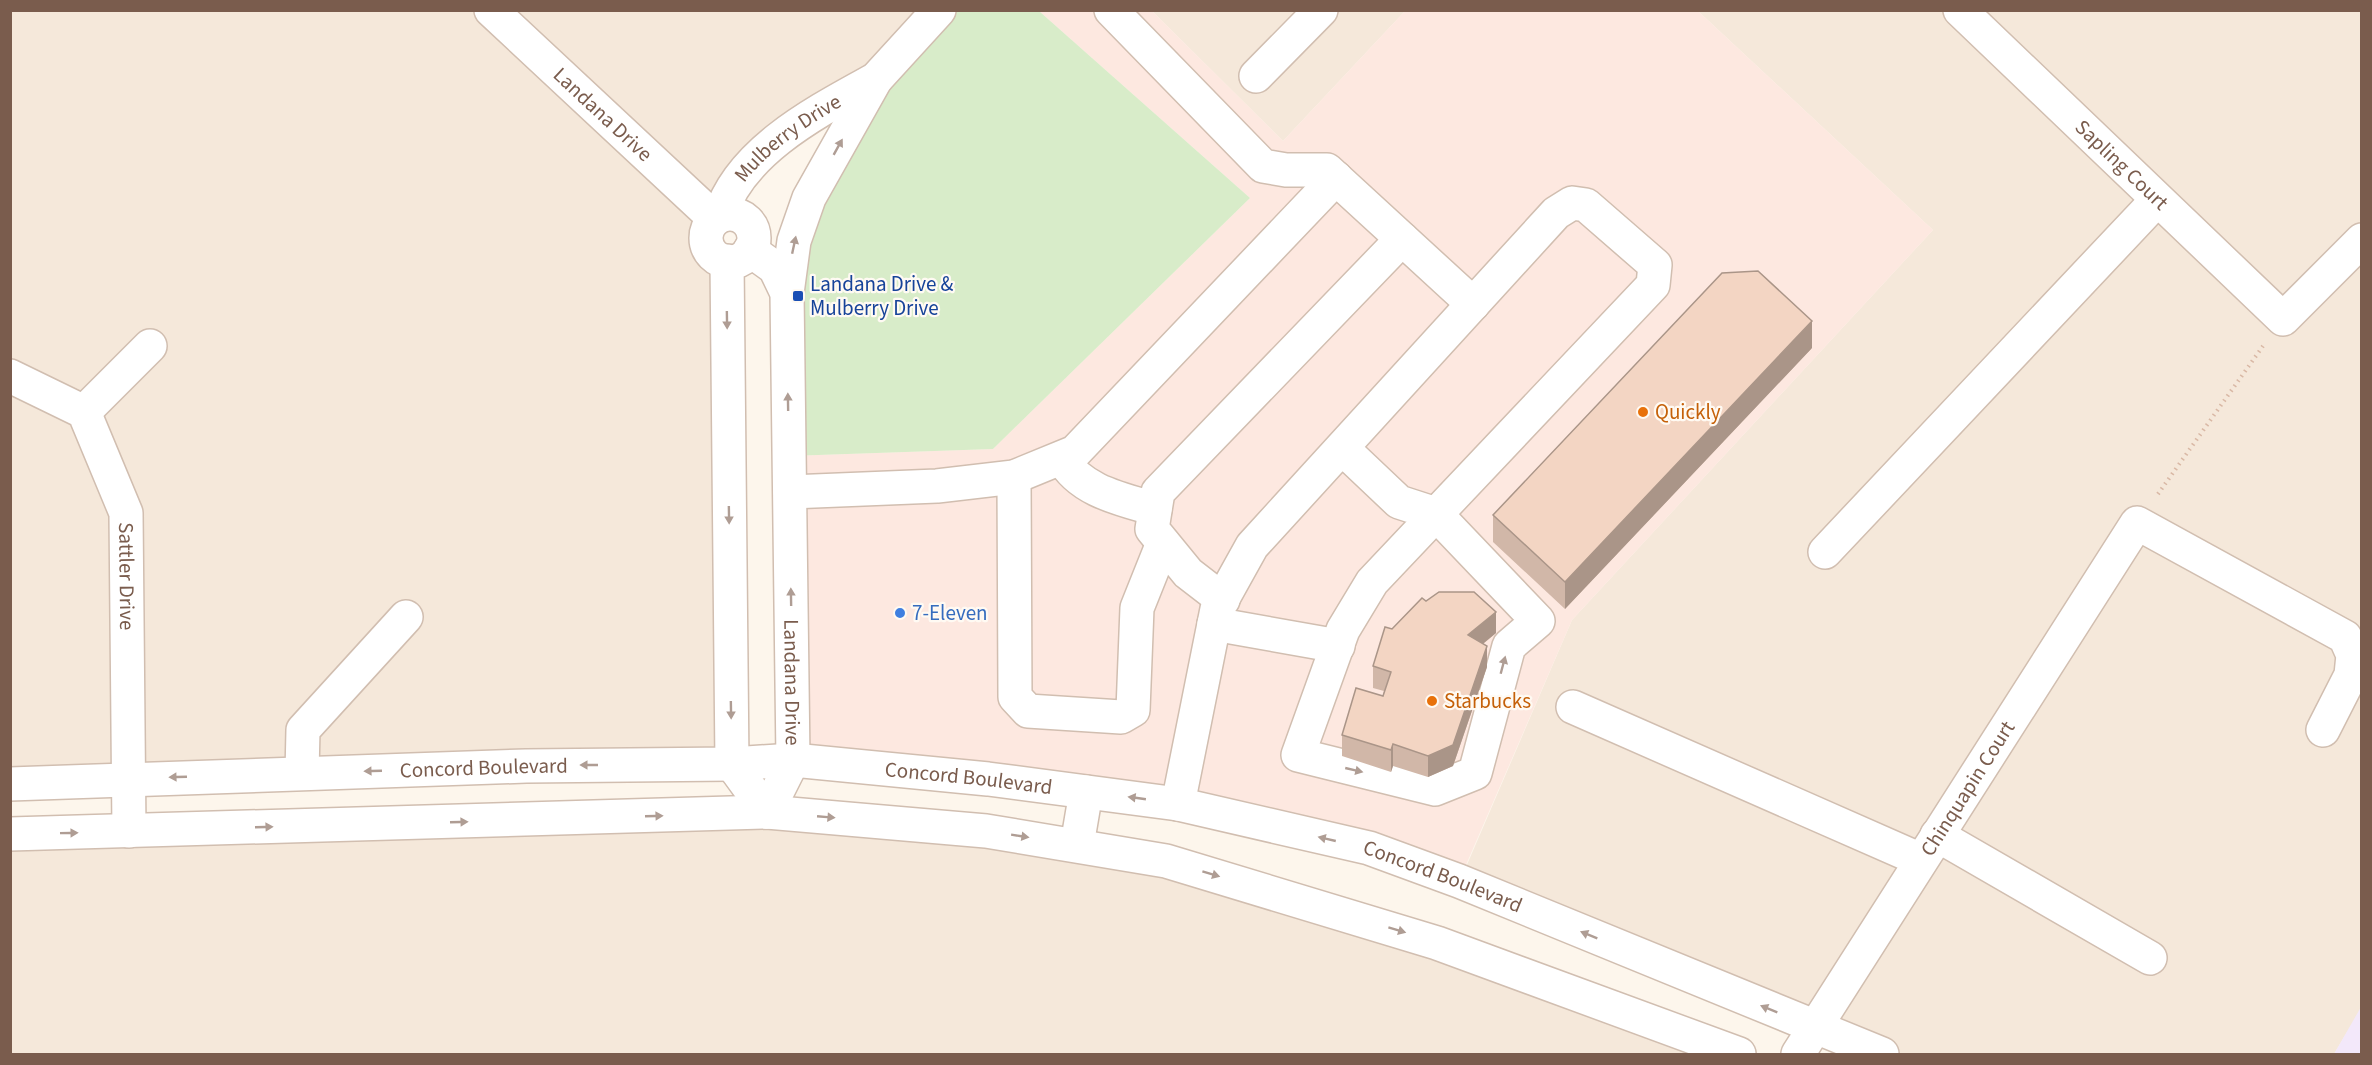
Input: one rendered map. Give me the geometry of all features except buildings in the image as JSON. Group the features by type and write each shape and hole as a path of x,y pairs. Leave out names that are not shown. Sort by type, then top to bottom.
{"street":[{"name":"Landana Drive","path":"491,10 717,218"},
{"name":"Mulberry Drive","path":"787,293 794,241 809,198 876,79 939,10"},
{"path":"1111,10 1263,166 1286,170 1327,170 1473,304"},
{"path":"1256,76 1322,10"},
{"name":"Sapling Court","path":"1960,10 2283,319"},
{"name":"Mulberry Drive","path":"717,218 745,172 775,142 816,112 876,79"},
{"path":"789,492 937,486 1014,477 1075,452 1336,178"},
{"name":"Mulberry Drive","path":"744,251 809,198"},
{"path":"1825,552 2157,200"},
{"path":"1178,804 1218,612 1252,546 1556,213 1572,203 1586,205 1654,265 1653,285 1436,514 1372,582 1343,630 1298,755 1435,789 1475,773 1509,646 1539,621 1436,514 1399,502 1342,448"},
{"path":"717,218 734,214 741,216 752,226 744,251 732,764 767,812"},
{"path":"1338,646 1218,612 1152,530 1155,509 1158,492 1402,239"},
{"path":"2283,319 2361,240"},
{"name":"Landana Drive","path":"744,251 775,268 787,293 793,760 767,812"},
{"path":"10,376 84,412 150,346"},
{"name":"Sattler Drive","path":"84,412 126,513 131,779 129,831"},
{"path":"1062,458 1070,472 1104,494 1155,509"},
{"path":"1014,477 1015,697 1028,711 1121,717 1133,710 1137,608 1163,543"},
{"path":"2137,523 2345,637 2353,655 2351,675 2323,730"},
{"name":"Chinquapin Court","path":"1805,1041 2137,523"},
{"path":"302,773 303,730 406,616"},
{"path":"1573,706 1929,847 2150,958"},
{"name":"Concord Boulevard","path":"10,784 526,766 732,764 793,760 988,779 1178,804 1369,848 1460,881 1805,1041 1882,1054"},
{"path":"1077,845 1086,792"},
{"path":"10,834 767,812 986,831 1166,861 1437,943 1739,1054"}],"path":[{"path":"2137,523 2283,319"}],"shaded area":[{"path":"10,11 939,11 816,112 707,230 706,242 714,255 732,764 11,784"},
{"path":"1039,11 1152,11 1283,141 1405,11 1698,11 1933,230 1572,620 1459,881 1369,848 793,760 789,456 993,449 1250,198"},
{"path":"1152,11 1405,11 1283,141"},
{"path":"1698,11 2361,11 2362,1007 2334,1054 1882,1054 1460,881 1572,620 1933,230"},
{"path":"767,812 1077,845 1739,1054 11,1054 10,834"},
{"path":"2361,1007 2361,1054 2334,1054"}],"green space":[{"path":"939,11 1039,11 1250,198 993,449 789,456 799,226"}],"place":[{"name":"Landana Drive & Mulberry Drive","path":"798,296"},
{"name":"Quickly","path":"1643,412"},
{"name":"7-Eleven","path":"900,613"},
{"name":"Starbucks","path":"1432,701"}]}
